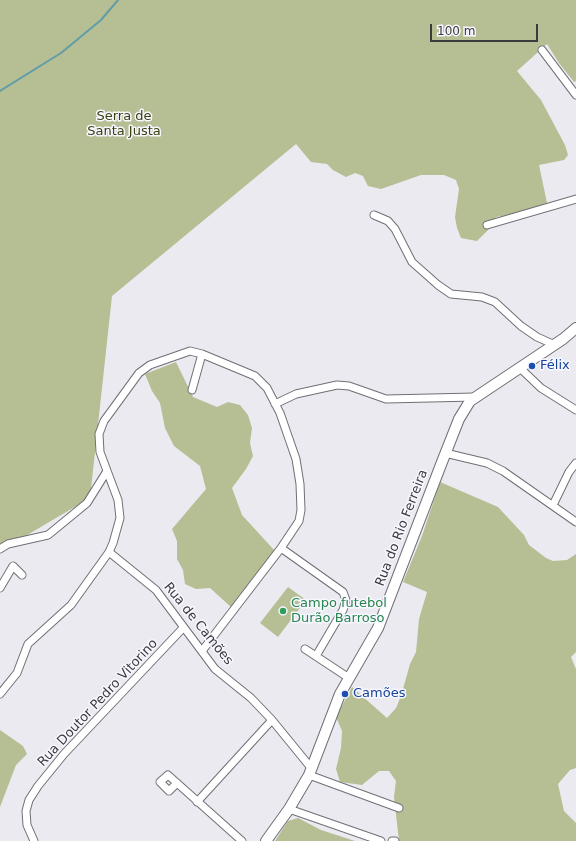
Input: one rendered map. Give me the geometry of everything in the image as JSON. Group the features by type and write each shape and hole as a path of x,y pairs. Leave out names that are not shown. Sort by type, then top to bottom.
{"street":[{"path":"542,50 576,95"},
{"path":"487,225 576,199"},
{"path":"374,214 388,221 395,229 412,262 438,285 451,294 482,297 495,302 521,326 538,338 555,345"},
{"name":"Rua do Rio Ferreira","path":"266,841 289,809 311,772 328,722 349,678 378,628 459,419 470,401 475,397 555,345 576,328"},
{"path":"0,694 17,672 28,644 71,605 109,552 120,518 118,500 100,452 100,434 104,421 139,373 150,365 190,351 202,354 255,376 267,388 276,404 296,459 300,484 301,510 299,521 281,548 202,651"},
{"path":"192,390 202,354"},
{"path":"520,368 540,388 576,410"},
{"path":"276,404 296,394 337,385 349,386 386,399 475,397"},
{"path":"445,453 487,462 553,505 576,522"},
{"path":"553,505 571,468 576,463"},
{"path":"0,549 8,544 48,535 87,502 107,471"},
{"path":"281,548 343,592 346,600 343,610 316,656"},
{"name":"Rua de Camões","path":"109,552 156,590 183,628 216,669 251,698 272,720 311,772"},
{"path":"0,588 13,566 22,575"},
{"name":"Rua Doutor Pedro Vitorino","path":"34,841 27,825 26,812 30,800 38,786 64,754 183,628"},
{"path":"305,649 349,678"},
{"path":"197,802 272,720"},
{"path":"311,772 399,808"},
{"path":"177,783 242,841"},
{"path":"289,809 381,841"}],"green space":[{"name":"Serra de Santa Justa","path":"0,0 576,0 576,81 574,82 559,63 547,44 517,71 541,100 565,145 568,155 564,160 539,165 547,203 521,213 496,217 488,230 477,241 461,238 457,228 455,217 459,189 456,180 444,175 421,175 381,189 368,186 363,176 355,173 346,177 333,170 327,164 311,162 296,144 112,296 90,498 0,551"},
{"path":"176,362 193,397 217,407 228,402 240,405 248,415 252,428 250,443 253,456 246,469 232,488 242,515 275,551 231,607 210,588 196,589 185,584 183,570 177,559 177,541 172,529 206,489 200,466 174,446 165,428 160,403 152,391 145,374"},
{"path":"440,482 498,507 524,535 529,545 546,558 553,561 567,560 576,554 576,652 571,657 576,669 576,768 570,770 558,784 564,811 576,823 576,841 399,841 394,797 396,781 389,771 379,771 362,785 340,782 336,769 341,748 342,731 336,717 352,687 387,718 396,708 410,664 416,652 419,619 427,592 403,582 422,536"},
{"name":"Campo futebol Durão Barroso","path":"288,587 306,600 278,637 260,623"},
{"path":"0,730 23,746 27,754 16,765 0,807"},
{"path":"298,818 321,830 355,841 275,841 288,821"}],"waterway":[{"path":"0,91 61,53 101,20 118,0"}],"place":[{"name":"Félix","path":"532,366"},
{"name":"Campo futebol Durão Barroso","path":"283,611"},
{"name":"Camões","path":"345,694"}]}
